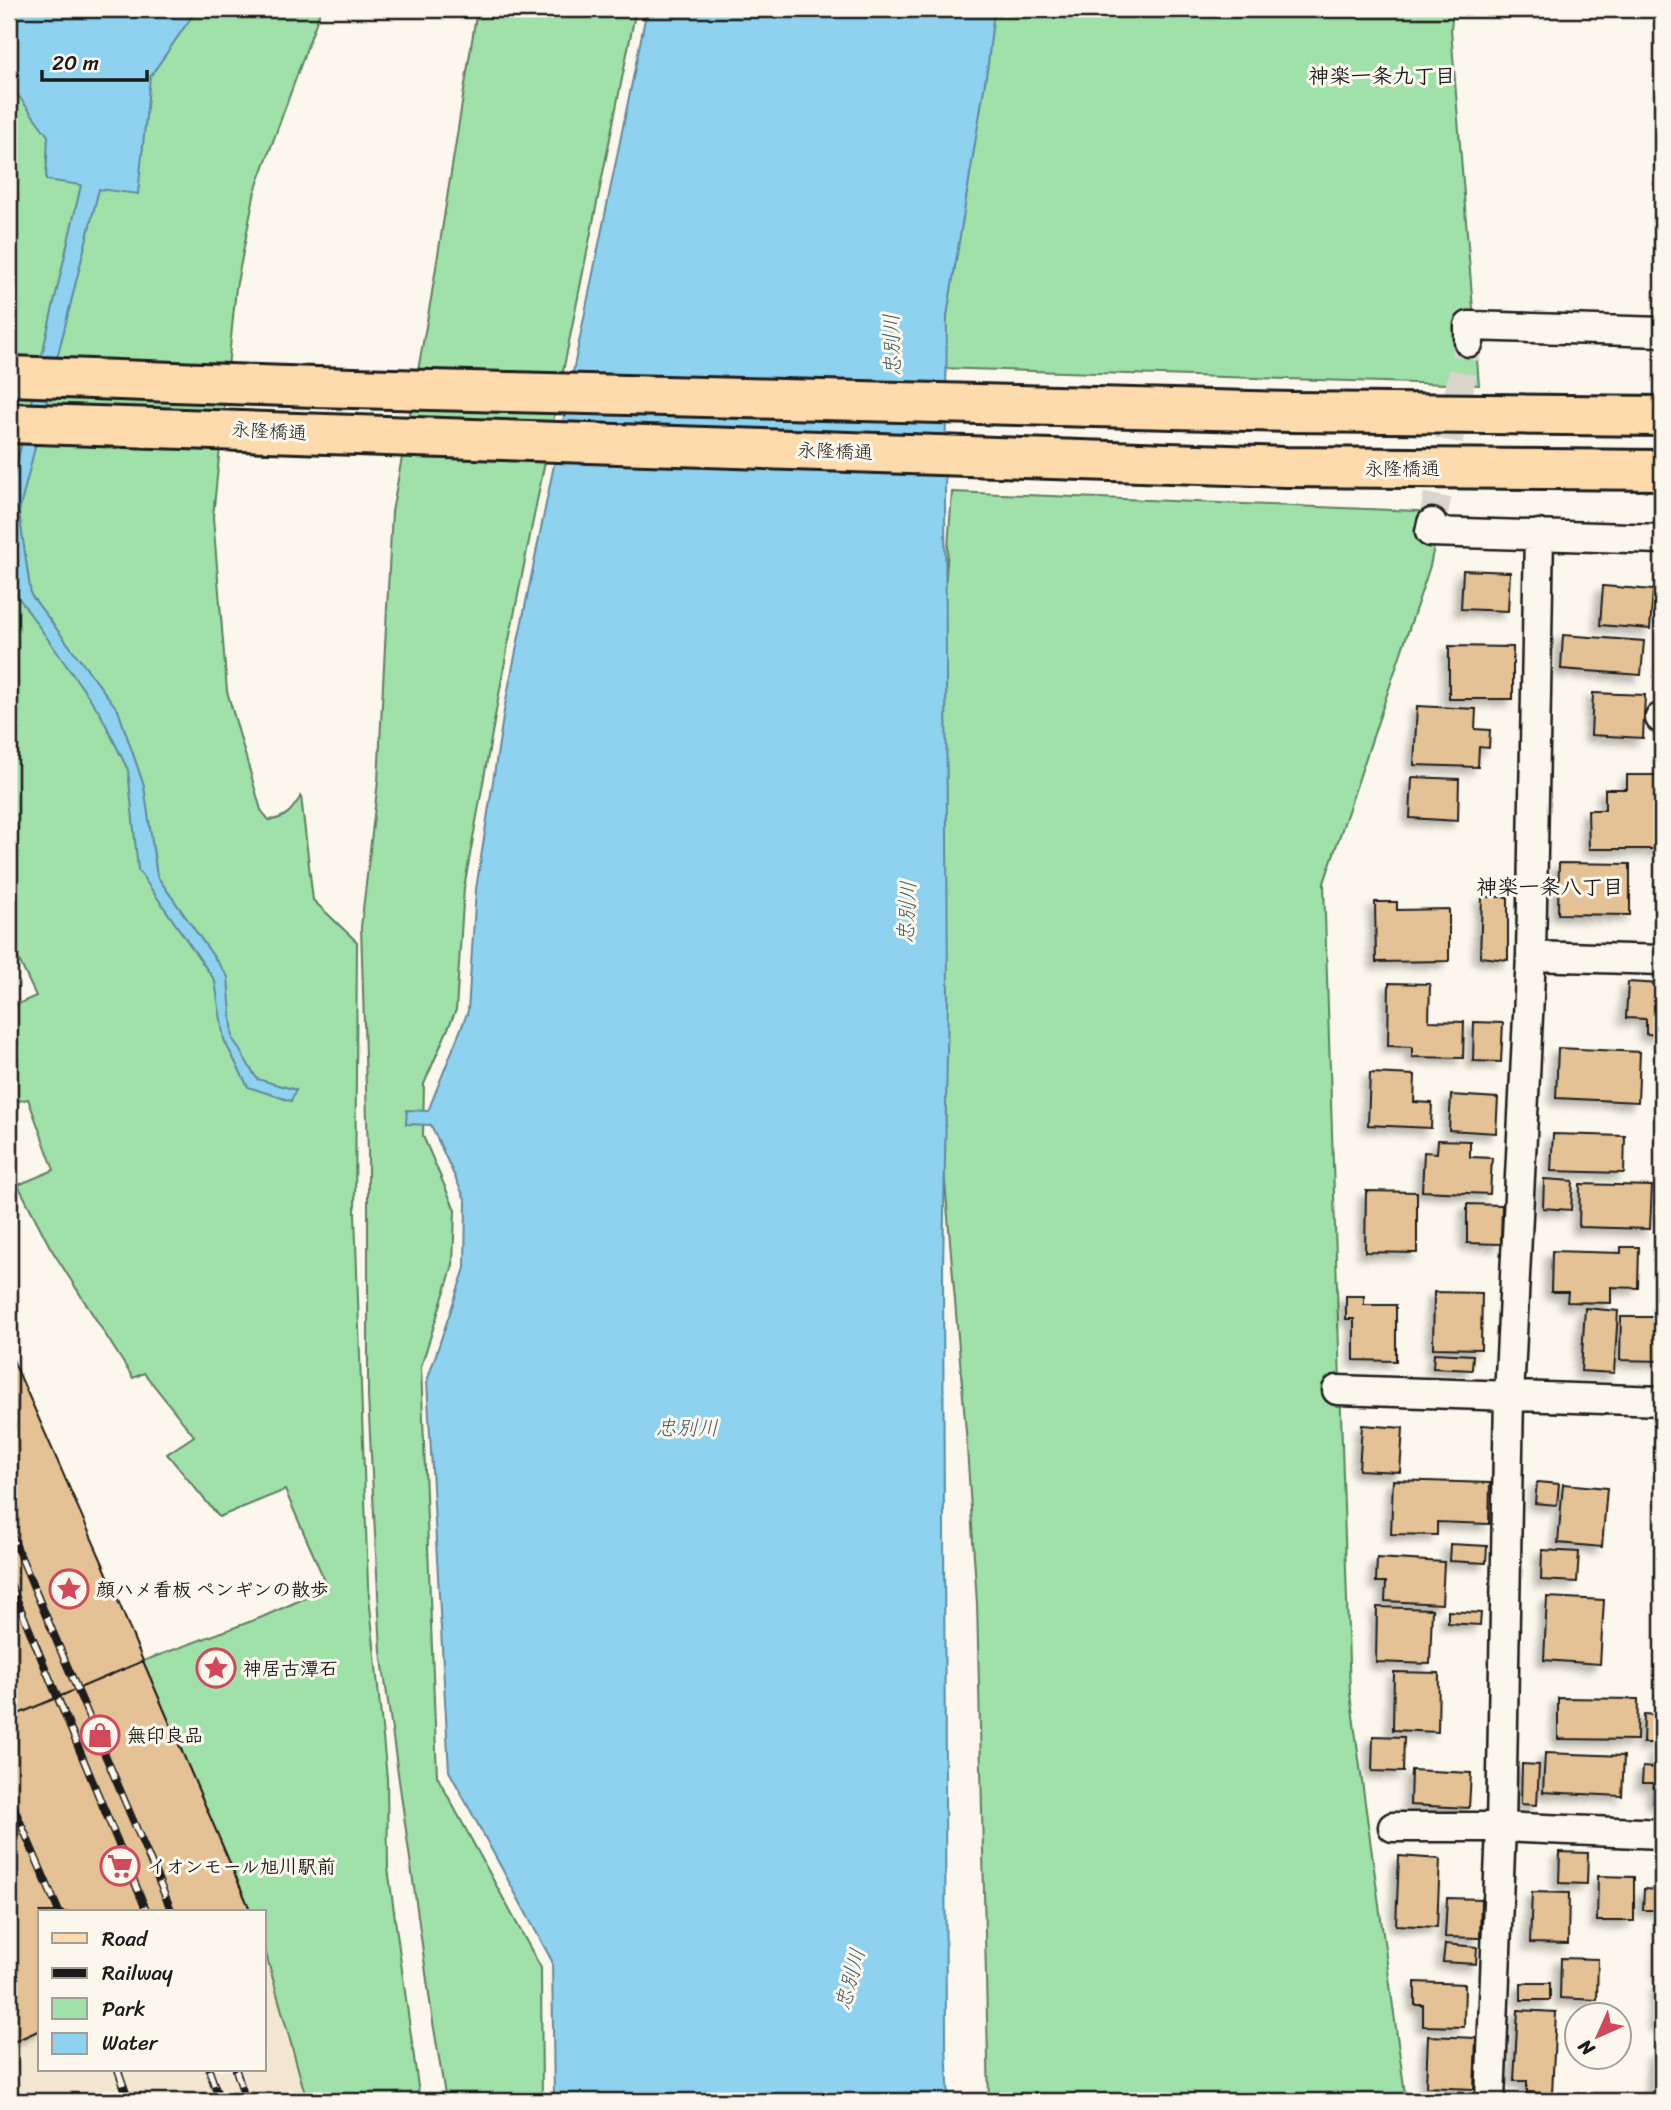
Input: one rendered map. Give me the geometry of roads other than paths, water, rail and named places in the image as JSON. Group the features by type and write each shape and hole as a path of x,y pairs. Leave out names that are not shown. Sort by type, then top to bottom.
{"main road":[{"path":"9,376 1291,412 1662,416"},
{"name":"永隆橋通","path":"9,423 1286,467 1662,470"}],"street":[{"path":"1469,342 1469,326 1662,332"},
{"path":"1432,523 1430,532 1662,538"},
{"path":"1490,2101 1501,1827 1509,1396 1531,956 1539,534"},
{"path":"1531,956 1662,960"},
{"path":"1337,1390 1662,1401"},
{"path":"1393,1827 1501,1827 1662,1834"}],"water":[{"path":"9,9 197,9 150,77 138,194 99,189 19,512 31,595 118,710 144,786 157,876 228,977 233,1039 257,1079 296,1090 291,1101 248,1087 224,1040 215,981 138,870 128,770 100,713 16,594 9,539 9,498 81,185 46,180 48,136 9,83"},
{"name":"忠別川","path":"647,9 994,9 988,64 947,316 945,495 948,998 943,1268 946,2046 949,2101 554,2101 552,1961 449,1771 427,1381 465,1268 466,1201 431,1125 406,1124 407,1110 428,1111 468,1011 476,889 505,705"}],"tunnel":[{"path":"1432,523 1469,342"}],"railway":[{"path":"9,1529 171,1910"},
{"path":"9,1581 146,1910"},
{"path":"9,1796 58,1910"},
{"path":"119,2072 129,2101"},
{"path":"210,2072 220,2101"},
{"path":"237,2072 246,2101"}],"place":[{"name":"顔ハメ看板 ペンギンの散歩","path":"69,1589"},
{"name":"神居古潭石","path":"216,1668"},
{"name":"無印良品","path":"100,1735"},
{"name":"イオンモール旭川駅前","path":"120,1866"}],"district":[{"name":"神楽一条九丁目","path":"1382,76"},
{"name":"神楽一条八丁目","path":"1550,887"}]}
